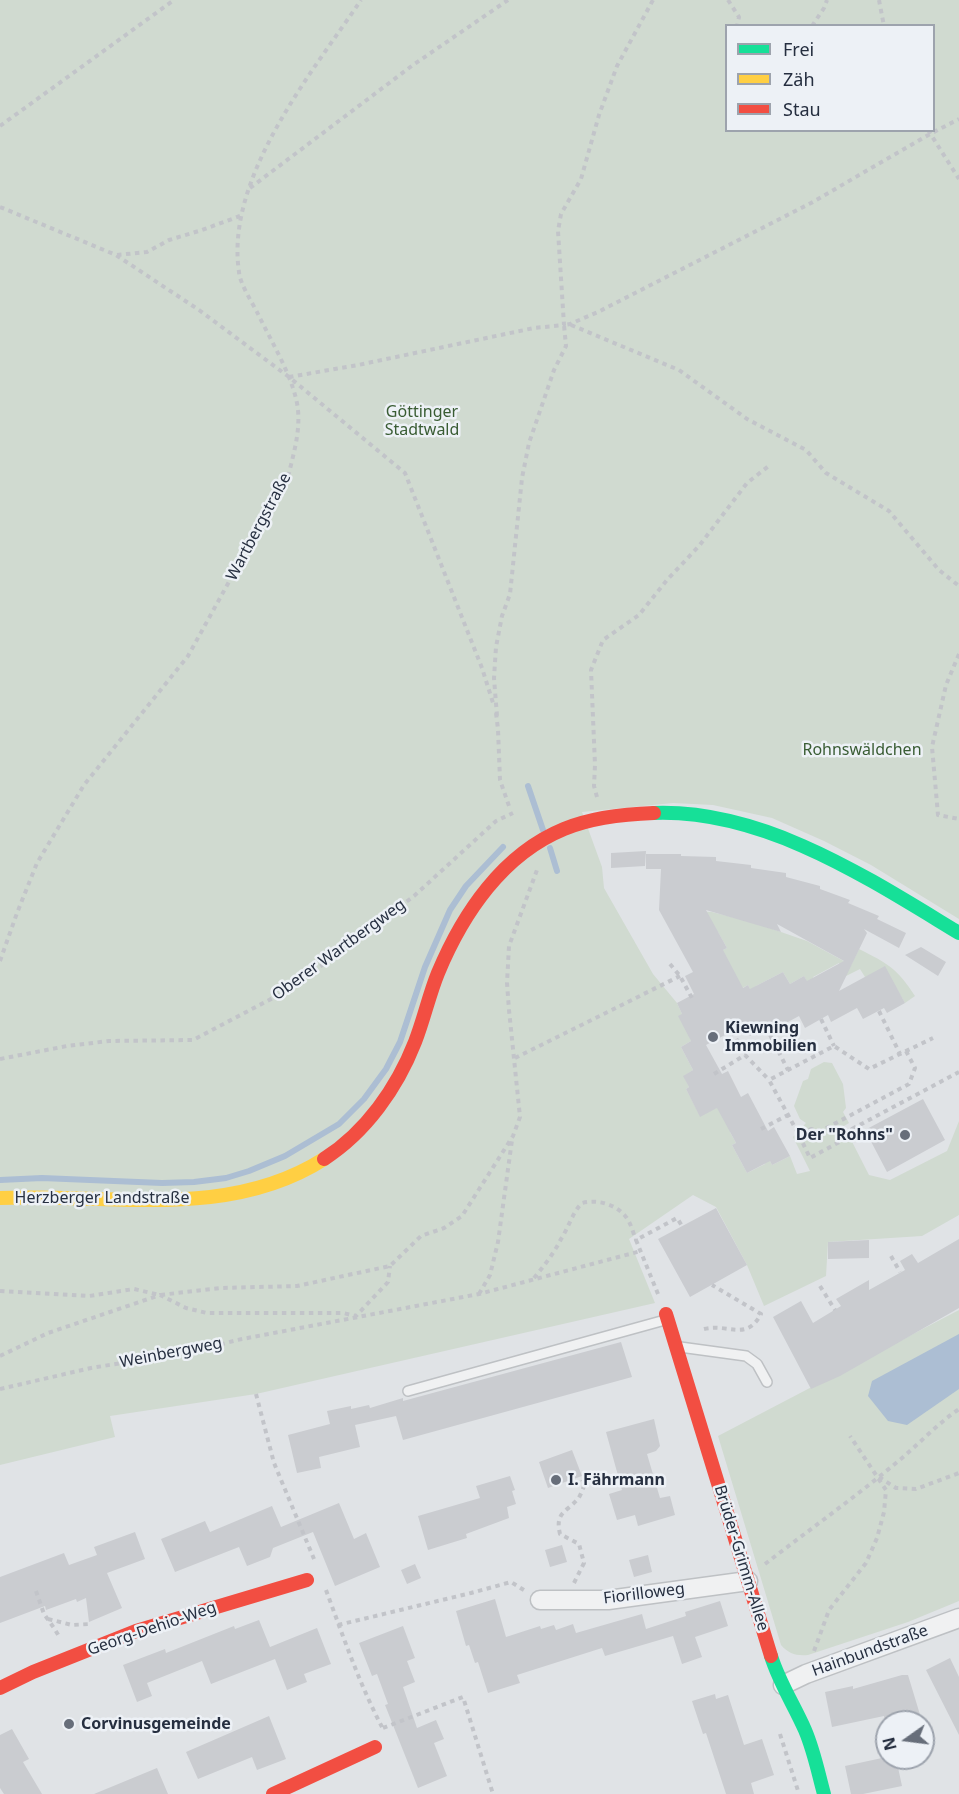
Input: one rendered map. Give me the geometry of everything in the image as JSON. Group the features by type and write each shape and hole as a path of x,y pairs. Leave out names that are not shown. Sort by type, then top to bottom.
{"street":[{"name":"Herzberger Landstraße","path":"0,1198 28,1196 176,1201 215,1198 256,1189 294,1174 338,1150 380,1107 409,1056 446,955 463,919 480,896 506,866 537,843 579,824 604,818 648,813 681,814 724,821 763,831 803,846 860,874 959,933"},
{"name":"Brüder-Grimm-Allee","path":"666,1317 774,1666 813,1751 824,1794"},
{"name":"Fiorilloweg","path":"540,1600 609,1600 747,1578"},
{"name":"Georg-Dehio-Weg","path":"0,1688 33,1672 136,1631 307,1580"},
{"name":"Hainbundstraße","path":"783,1685 806,1674 959,1618"},
{"path":"273,1794 375,1747"}],"lane":[{"path":"408,1391 666,1317"},
{"path":"677,1347 746,1356 757,1364 767,1382"}],"path":[{"path":"0,126 174,0"},
{"name":"Wartbergstraße","path":"0,961 37,863 84,785 188,656 289,473 297,440 298,409 289,377 238,274 241,216 248,190 271,136 361,0"},
{"path":"248,190 414,64 508,0"},
{"path":"513,806 509,806 500,780 494,678 496,647 502,616 510,594 522,478 529,443 554,370 566,346 558,231 561,214 581,179 599,115 617,66 652,0"},
{"path":"728,0 739,17 737,24"},
{"path":"813,24 824,8 826,0"},
{"path":"879,0 884,24"},
{"path":"935,129 959,119"},
{"path":"289,377 534,328 570,324 598,312 811,203 929,132 959,179"},
{"path":"0,207 116,255 199,310 289,377 405,473 482,668 496,716"},
{"path":"116,255 147,252 169,240 241,216"},
{"path":"570,324 679,370 747,419 806,450 826,473 889,512 939,570 959,586"},
{"path":"604,818 594,786 591,670 603,640 639,615 667,580 699,546 747,483 770,465"},
{"path":"959,654 945,685 932,747 938,815 959,819"},
{"name":"Oberer Wartbergweg","path":"0,1059 67,1046 109,1041 193,1041 290,989 414,896 496,821 513,813"},
{"path":"479,1294 490,1275 498,1242 513,1136 520,1117 507,983 509,946 540,863"},
{"path":"670,964 686,982 693,999"},
{"path":"515,1059 680,976"},
{"path":"879,1011 900,1054"},
{"path":"821,1019 834,1046 869,1070 933,1038"},
{"path":"766,1027 788,1070"},
{"path":"732,1031 745,1055 769,1080 810,1158 855,1134 852,1130 959,1072"},
{"path":"769,1080 834,1046"},
{"path":"799,1135 811,1128 821,1131 909,1084 915,1068 906,1051"},
{"path":"714,1074 745,1055"},
{"path":"761,1129 788,1115"},
{"path":"0,1356 48,1333 160,1295 220,1288 297,1286 390,1266 421,1236 444,1228 462,1216 513,1136"},
{"path":"533,1279 557,1247 574,1211 582,1203 600,1202 613,1207 626,1217 666,1317"},
{"path":"636,1240 677,1218 682,1226"},
{"path":"0,1291 89,1296 134,1288 160,1295 186,1308 207,1313 343,1313 356,1316 479,1294 641,1251"},
{"path":"891,1256 900,1272"},
{"path":"356,1316 388,1282 390,1266"},
{"path":"704,1329 714,1327 743,1331 755,1325 761,1314 712,1285"},
{"path":"820,1286 835,1310"},
{"name":"Weinbergweg","path":"0,1389 90,1368 200,1350 237,1340 356,1316"},
{"path":"255,1394 274,1463 317,1566"},
{"path":"747,1578 879,1477 959,1409"},
{"path":"806,1674 829,1610 866,1563 877,1538 884,1512 886,1490 850,1436"},
{"path":"879,1477 896,1488 916,1489 959,1473"},
{"path":"566,1600 584,1563 579,1544 560,1534 558,1526 561,1512 578,1499 584,1486 582,1480"},
{"path":"338,1625 511,1582 540,1600"},
{"path":"324,1584 364,1690 382,1728 375,1747"},
{"path":"36,1591 44,1614 57,1632"},
{"path":"48,1619 72,1625 87,1625 96,1622"},
{"path":"382,1728 463,1697 493,1794"}],"green space":[{"name":"Göttinger Stadtwald","path":"0,0 959,0 959,919 871,865 772,818 713,805 673,803 582,812 602,867 604,888 653,974 677,1003 682,1014 691,1041 681,1047 693,1070 684,1076 689,1087 686,1089 700,1116 718,1107 739,1127 730,1132 736,1143 732,1145 747,1173 765,1164 767,1155 772,1165 790,1156 797,1174 810,1171 793,1137 806,1123 800,1119 794,1106 803,1081 808,1079 811,1069 824,1062 832,1063 843,1084 846,1108 843,1112 849,1123 844,1126 869,1175 890,1180 947,1151 959,1121 959,1215 922,1236 828,1242 826,1276 764,1306 747,1265 716,1207 693,1195 629,1239 655,1303 256,1394 110,1416 115,1437 0,1465"},
{"path":"677,910 712,912 755,923 807,941 851,965 859,949 891,967 915,996 905,1003 892,981 865,977 860,969 846,976 839,963 813,977 815,983 809,986 804,976 790,984 783,972 756,986 753,995 748,985 720,1000 723,950 727,948 718,932"},
{"path":"959,1310 959,1601 908,1622 808,1655 796,1655 787,1651 781,1645 718,1436"}],"water":[{"path":"959,1334 959,1389 907,1425 888,1421 868,1396 872,1381"}],"building":[{"path":"646,851 645,866 611,868 611,853"},
{"path":"646,854 681,854 681,856 716,857 716,861 751,865 751,868 786,873 786,877 820,886 820,889 850,900 848,903 879,916 877,919 906,933 899,948 864,929 867,933 839,991 885,966 905,1003 887,1013 884,1008 863,1019 857,1008 831,1022 828,1015 805,1028 799,1016 775,1029 772,1024 750,1036 744,1025 706,1045 722,1074 728,1071 741,1097 748,1093 768,1131 774,1127 790,1156 772,1165 770,1161 747,1173 732,1145 736,1143 717,1108 700,1117 686,1089 689,1087 683,1076 693,1070 681,1047 691,1041 678,1016 682,1014 677,1003 694,994 685,976 693,972 659,910 661,869 646,869","holes":["706,910 781,932 777,924 844,961 807,981 804,976 790,984 783,972 750,989 748,985 743,988 723,950 727,948"]},
{"path":"921,947 946,962 938,976 905,955"},
{"name":"Der \"Rohns\"","path":"923,1099 945,1140 887,1172 865,1130"},
{"path":"716,1208 747,1265 690,1297 658,1239"},
{"path":"959,1239 959,1308 840,1376 811,1389 773,1317 801,1301 813,1323 841,1306 836,1299 869,1280 869,1290 905,1270 900,1261 912,1254 918,1263"},
{"path":"869,1240 869,1258 828,1259 828,1242"},
{"path":"621,1342 632,1377 403,1440 396,1416 355,1425 360,1447 319,1457 321,1468 297,1473 288,1435 330,1424 327,1411 351,1406 351,1409 369,1405 370,1408 403,1398 403,1401"},
{"path":"654,1419 660,1446 656,1451 647,1454 660,1498 670,1496 675,1515 638,1526 635,1515 617,1520 609,1494 622,1490 606,1432"},
{"path":"572,1450 582,1476 548,1488 539,1462"},
{"path":"510,1476 515,1490 512,1491 516,1504 507,1507 509,1518 466,1534 467,1538 428,1550 418,1516 480,1498 476,1486"},
{"path":"339,1503 354,1539 366,1533 380,1567 335,1586 313,1532 273,1548 270,1557 247,1566 239,1547 175,1572 161,1539 205,1521 210,1532 272,1506 281,1527"},
{"path":"135,1532 145,1559 107,1573 122,1608 89,1622 86,1598 77,1602 76,1599 46,1610 45,1606 0,1623 0,1577 64,1553 69,1565 97,1555 94,1547"},
{"path":"562,1545 567,1562 550,1567 545,1550"},
{"path":"648,1555 652,1572 634,1577 629,1560"},
{"path":"415,1564 421,1578 407,1584 401,1570"},
{"path":"495,1599 506,1637 540,1626 541,1629 554,1625 556,1630 573,1624 576,1633 642,1614 646,1629 686,1616 685,1612 720,1601 728,1626 695,1637 702,1657 682,1664 673,1636 605,1656 602,1648 517,1675 520,1683 488,1693 478,1662 475,1663 469,1645 466,1646 456,1611"},
{"path":"259,1620 270,1647 317,1628 331,1664 304,1674 307,1682 287,1690 275,1659 211,1684 202,1661 147,1683 152,1696 137,1702 123,1665 165,1649 166,1653 234,1626 235,1629"},
{"path":"403,1626 415,1658 407,1661 415,1682 403,1687 417,1728 436,1720 444,1739 434,1743 447,1776 418,1788 385,1705 388,1704 377,1674 372,1676 359,1643"},
{"path":"950,1658 959,1677 959,1735 926,1670"},
{"path":"908,1675 919,1710 875,1710 875,1718 832,1727 825,1692 853,1686 853,1689"},
{"path":"715,1694 716,1699 728,1695 744,1745 762,1739 774,1775 751,1783 754,1794 726,1794 706,1733 703,1734 692,1701"},
{"path":"269,1716 286,1759 257,1770 252,1757 198,1779 186,1752"},
{"path":"12,1729 29,1759 23,1762 42,1794 4,1794 0,1788 0,1735"},
{"path":"875,1760 875,1770 899,1770 902,1786 863,1794 851,1794 845,1766"},
{"path":"157,1768 168,1794 94,1794"}],"waterway":[{"path":"528,786 543,830"},
{"path":"0,1180 42,1178 162,1183 226,1178 285,1156 339,1124 364,1099 386,1069 400,1042 425,967 450,910 466,886 503,847"},
{"path":"550,848 557,871"}],"traffic: fast":[{"path":"654,813 695,815 735,822 775,835 852,870 959,933"},
{"path":"771,1656 808,1738 824,1794"}],"traffic: slow":[{"path":"0,1198 166,1200 207,1197 248,1191 287,1178 324,1159"}],"traffic: jam":[{"path":"324,1159 367,1122 399,1076 415,1042 435,981 448,951 473,908 504,870 542,840 564,829 609,817 654,813"},
{"path":"666,1314 771,1656"},
{"path":"0,1688 33,1672 136,1631 307,1580"},
{"path":"273,1794 375,1747"}],"place":[{"name":"Kiewning Immobilien","path":"713,1037"},
{"name":"Der \"Rohns\"","path":"905,1135"},
{"name":"I. Fährmann","path":"556,1480"},
{"name":"Corvinusgemeinde","path":"69,1724"}],"park label":[{"name":"Rohnswäldchen","path":"862,750"}]}
